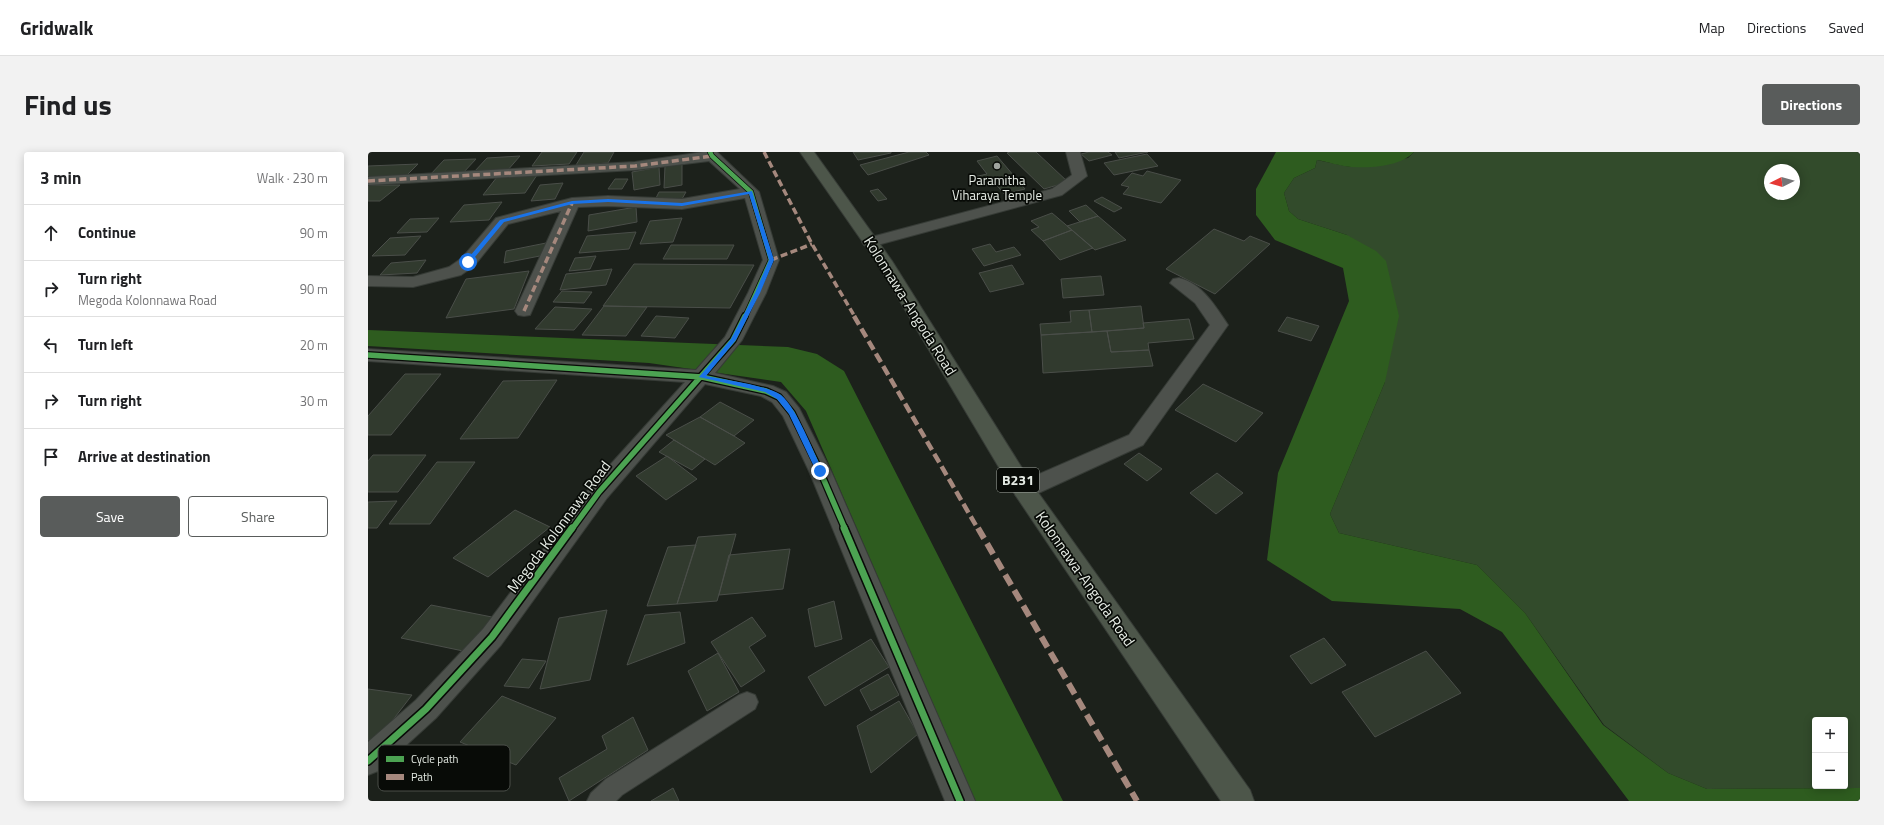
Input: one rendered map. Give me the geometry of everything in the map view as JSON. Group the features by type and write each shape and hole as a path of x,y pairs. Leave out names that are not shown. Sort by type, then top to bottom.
{"main road":[{"name":"Kolonnawa-Angoda Road","path":"806,152 884,261 1024,490 1239,801"}],"street":[{"path":"870,242 1057,192 1080,176 1072,152"},
{"path":"368,181 635,166 711,154 751,192"},
{"path":"368,282 413,282 454,271 468,262 502,221 572,203 608,200 682,204 751,192"},
{"name":"Megoda Kolonnawa Road","path":"387,745 426,709 492,637 599,492 734,340 758,293 771,260 751,192"},
{"path":"524,311 572,203"},
{"path":"1024,490 1136,440 1219,325 1201,299 1179,283"},
{"path":"368,355 702,377 766,391 779,397 792,414 820,471 960,801"},
{"name":"Megoda Kolonnawa Road","path":"368,762 378,753"}],"lane":[{"path":"599,801 614,787 747,702"}],"shaded area":[{"path":"1276,152 1414,152 1401,161 1376,167 1351,167 1317,160 1315,168 1294,178 1284,193 1289,211 1298,219 1347,235 1376,251 1386,261 1399,316 1385,382 1330,514 1339,533 1477,565 1525,613 1603,725 1668,773 1707,789 1860,788 1860,801 1629,801 1502,632 1460,609 1332,601 1267,560 1278,473 1349,301 1343,268 1275,240 1256,215 1256,189"},
{"path":"1414,152 1860,152 1860,788 1848,788 1848,717 1812,717 1812,788 1707,789 1668,773 1604,725 1525,613 1477,565 1339,533 1330,514 1385,382 1347,235 1298,219 1289,211 1284,193 1294,178 1315,168 1317,160 1350,167 1408,158"},
{"path":"368,330 788,347 817,354 844,371 1063,801 975,801 806,411 781,382 649,363 368,346"}],"building":[{"path":"542,152 577,152 569,164 532,166"},
{"path":"584,152 614,152 608,163 576,165"},
{"path":"853,152 891,152 891,153 858,160"},
{"path":"909,152 926,152 929,155 868,175 860,165"},
{"path":"1036,152 1068,182 1044,189 1007,153"},
{"path":"1089,152 1108,152 1112,155 1089,161 1081,154"},
{"path":"1115,152 1148,152 1119,158"},
{"path":"1147,154 1158,166 1114,175 1104,163"},
{"path":"520,156 507,171 474,172 487,158"},
{"path":"997,156 1025,189 1004,194 995,183 982,186 974,177 987,174 977,161"},
{"path":"476,159 463,173 430,175 444,160"},
{"path":"418,164 406,176 368,178 368,166"},
{"path":"682,164 682,185 664,188 665,166"},
{"path":"659,167 660,185 634,190 632,172"},
{"path":"1147,171 1181,180 1161,203 1123,194 1129,187 1121,185 1132,173 1143,176"},
{"path":"537,175 525,193 483,195 497,177"},
{"path":"615,179 628,179 622,189 608,189"},
{"path":"563,183 555,199 531,201 540,185"},
{"path":"368,185 400,185 380,201 368,201"},
{"path":"878,189 887,199 878,201 870,191"},
{"path":"659,192 686,192 682,199 655,200"},
{"path":"1102,197 1122,208 1114,212 1094,201"},
{"path":"502,202 489,220 450,222 464,205"},
{"path":"1086,205 1098,216 1080,222 1069,211"},
{"path":"636,207 637,222 588,231 589,215"},
{"path":"1052,213 1072,230 1043,241 1031,230 1039,227 1031,221"},
{"path":"1098,216 1126,240 1095,250 1067,226"},
{"path":"439,218 427,232 397,233 410,219"},
{"path":"682,218 673,242 640,244 650,221"},
{"path":"1214,229 1244,241 1250,236 1270,244 1215,294 1166,269"},
{"path":"1072,230 1093,248 1060,260 1043,241"},
{"path":"636,232 629,249 579,253 587,236"},
{"path":"421,236 405,255 372,256 390,238"},
{"path":"546,243 545,255 504,263 506,251"},
{"path":"990,244 996,252 1014,247 1021,255 984,266 972,249"},
{"path":"671,245 734,245 727,259 663,259"},
{"path":"596,256 590,269 569,271 575,258"},
{"path":"426,260 417,273 380,275 391,263"},
{"path":"634,264 754,265 730,308 603,306"},
{"path":"1012,265 1024,284 990,292 979,273"},
{"path":"612,269 606,285 560,290 566,274"},
{"path":"529,271 514,309 446,318 466,279"},
{"path":"1101,276 1104,295 1063,298 1061,279"},
{"path":"562,291 592,292 584,303 553,302"},
{"path":"604,306 647,307 626,336 582,335"},
{"path":"1141,306 1144,328 1092,332 1089,310"},
{"path":"555,307 592,309 574,330 535,329"},
{"path":"1089,310 1092,332 1041,335 1040,324 1071,322 1070,311"},
{"path":"656,316 689,318 675,338 641,336"},
{"path":"1287,317 1319,326 1311,341 1278,331"},
{"path":"1189,319 1194,339 1148,343 1149,350 1111,352 1107,331 1144,328 1143,323"},
{"path":"1107,331 1111,352 1149,350 1153,366 1043,373 1041,335"},
{"path":"405,374 441,374 391,435 368,435 368,416"},
{"path":"557,380 518,438 460,439 503,381"},
{"path":"1203,384 1263,413 1236,442 1175,410"},
{"path":"720,402 754,420 734,436 700,417"},
{"path":"700,417 745,443 715,465 666,435"},
{"path":"674,440 705,459 692,470 659,452"},
{"path":"1139,453 1162,469 1147,481 1124,464"},
{"path":"373,455 426,455 398,492 368,492 368,461"},
{"path":"667,456 697,479 666,500 636,476"},
{"path":"437,462 475,462 430,524 389,524"},
{"path":"1217,473 1243,493 1216,514 1190,493"},
{"path":"397,501 377,528 368,528 368,502"},
{"path":"515,510 550,527 488,577 453,558"},
{"path":"736,534 717,601 677,604 698,537"},
{"path":"696,545 677,604 647,606 668,547"},
{"path":"790,549 783,589 719,595 729,555"},
{"path":"834,601 842,639 815,647 808,609"},
{"path":"431,605 497,618 468,652 401,638"},
{"path":"607,610 590,680 540,689 559,618"},
{"path":"680,612 685,643 627,665 645,615"},
{"path":"752,617 766,636 749,647 765,671 741,687 711,642"},
{"path":"1324,638 1346,665 1311,684 1290,656"},
{"path":"871,639 889,667 825,706 808,677"},
{"path":"1426,651 1461,693 1375,737 1342,692"},
{"path":"718,653 739,692 707,711 688,671"},
{"path":"522,659 546,661 529,688 504,686"},
{"path":"888,674 899,695 871,711 860,690"},
{"path":"368,689 412,695 376,742 368,740"},
{"path":"502,696 556,718 516,765 510,763 510,745 467,745 460,742"},
{"path":"899,701 918,734 871,773 857,726"},
{"path":"633,717 648,750 569,801 559,778 607,749 602,736"},
{"path":"673,788 679,801 651,801"}],"marked path":[{"path":"764,152 812,244 1137,801"},
{"path":"368,181 635,166 712,156"},
{"path":"524,311 572,203"},
{"path":"771,260 812,244"}],"cycle path":[{"path":"386,745 426,709 492,637 599,492 733,340 757,293 771,260 751,192 712,156 710,152"},
{"path":"368,355 702,377 766,391 779,397 792,413 820,471 960,801"},
{"path":"368,761 378,752"}],"place":[{"name":"Paramitha Viharaya Temple","path":"997,166"}],"route":[{"path":"468,262 502,221 572,203 608,200 682,204 751,192 771,260 758,293 734,340 702,377 766,391 779,397 792,414 820,471"}]}
